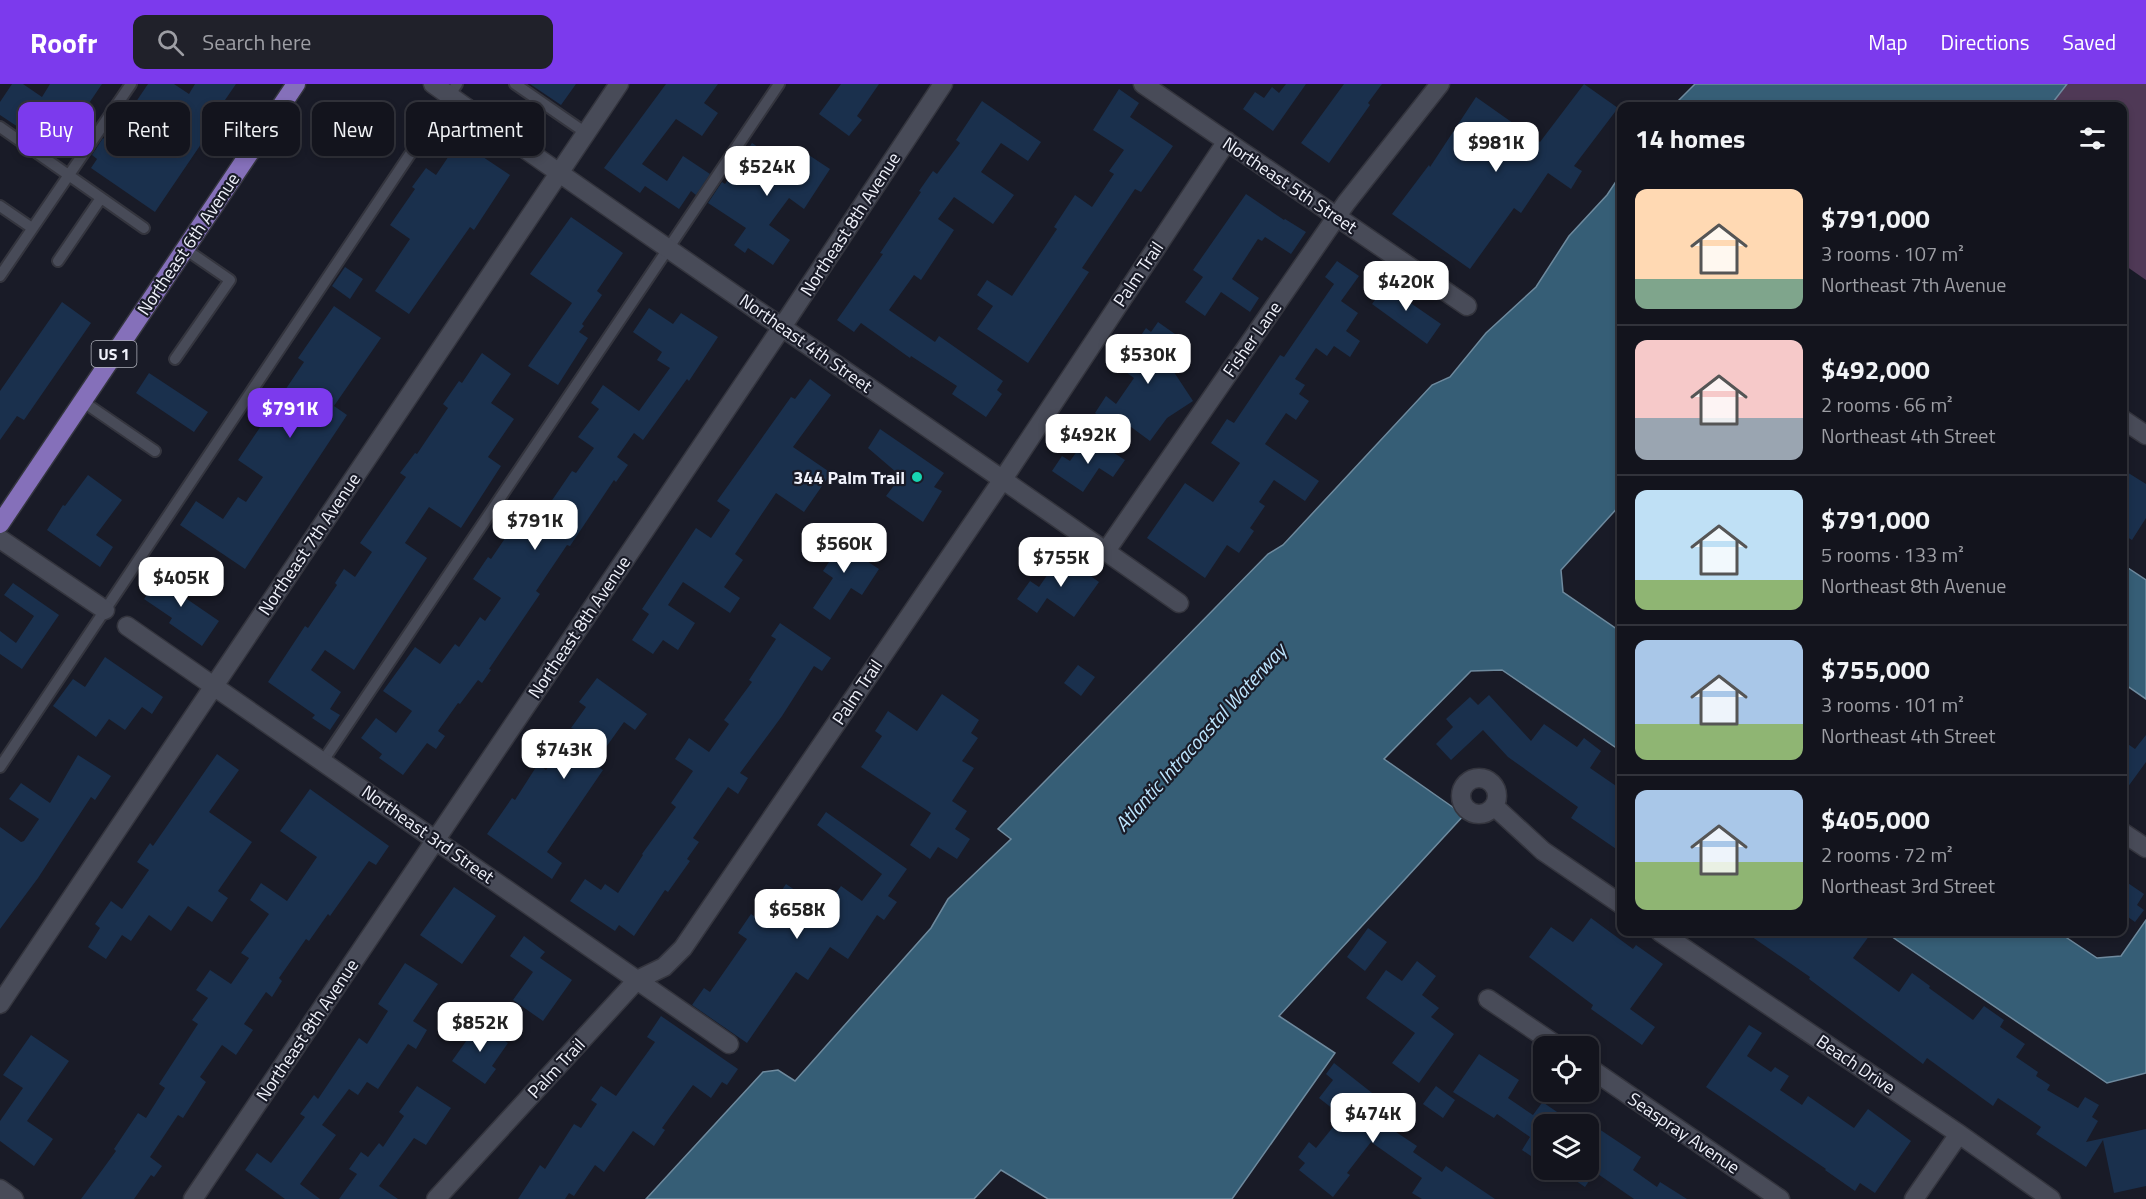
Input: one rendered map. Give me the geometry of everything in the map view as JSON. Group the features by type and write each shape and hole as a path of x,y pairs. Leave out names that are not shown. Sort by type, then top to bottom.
{"main road":[{"name":"Northeast 6th Avenue","path":"0,524 296,84"}],"street":[{"name":"Northeast 4th Street","path":"433,84 453,90 559,174 1003,479 1179,603"},
{"name":"Northeast 7th Avenue","path":"0,1004 619,84"},
{"name":"Northeast 8th Avenue","path":"193,1199 782,327 943,84"},
{"name":"Northeast 5th Street","path":"1143,84 1467,306"},
{"path":"1337,216 1440,84"},
{"name":"Palm Trail","path":"436,1199 637,980 664,967 682,948 1003,479 1227,141"},
{"name":"Fisher Lane","path":"1106,551 1337,216"},
{"path":"2127,422 2146,435"},
{"path":"0,539 105,610"},
{"name":"Northeast 3rd Street","path":"127,626 729,1044"},
{"path":"1494,806 1543,851 1617,902"},
{"path":"2127,835 2146,848"},
{"name":"Beach Drive","path":"1666,936 2051,1199"},
{"path":"1488,999 1543,1036"},
{"name":"Seaspray Avenue","path":"1599,1075 1780,1199"},
{"path":"1914,1199 1959,1134"},
{"path":"0,1189 14,1199"}],"lane":[{"path":"515,84 586,133"},
{"path":"323,761 778,84"},
{"path":"0,276 128,85"},
{"path":"0,767 453,90"},
{"path":"0,127 144,228"},
{"path":"58,261 101,198"},
{"path":"0,207 32,228"},
{"path":"175,359 230,280 185,249"},
{"path":"82,400 155,451"}],"shaded area":[{"path":"2067,84 2146,84 2146,280 2127,267 2127,102 2053,102"}],"water":[{"path":"1695,84 2067,84 2053,102 1677,102"},
{"name":"Atlantic Intracoastal Waterway","path":"1617,180 1617,508 1561,570 1563,592 1617,629 1617,748 1502,670 1471,671 1384,759 1464,815 1279,1016 1335,1053 1232,1199 1048,1199 1001,1170 974,1199 646,1199 763,1072 778,1070 795,1081 931,928 948,899 1011,839 998,829 1268,554 1283,545 1432,385 1450,377 1486,333 1536,287 1569,236 1607,195"},
{"path":"2127,567 2146,580 2146,699 2127,686"},
{"path":"2146,920 2146,1073 2107,1083 1891,936 2064,936 2097,958 2121,956"}],"building":[{"path":"12,84 23,84 42,97 50,84 102,84 90,102 18,102 18,127 0,115 0,102"},
{"path":"148,84 174,84 189,94 195,84 236,84 224,102 202,102 202,143 155,212 91,168 97,159 93,156 94,152 103,138 106,140 106,156 190,156 190,102 136,102"},
{"path":"530,84 576,84 561,105"},
{"path":"666,84 718,84 704,103 718,113 702,136 676,119 642,164 667,181 683,156 710,174 696,195 691,191 679,209 645,186 640,193 604,168"},
{"path":"841,84 879,84 857,116 862,120 849,136 819,114"},
{"path":"1286,84 1306,84 1273,131 1243,109 1255,92 1264,98 1272,87 1279,93"},
{"path":"1344,84 1382,84 1329,163 1301,143"},
{"path":"1584,84 1617,107 1574,166 1582,171 1571,189 1548,173 1521,213 1514,208 1470,269 1392,214 1429,165 1430,167 1476,97 1540,142"},
{"path":"1119,89 1139,103 1130,117 1173,146 1141,192 1135,189 1082,268 1089,272 1028,363 977,329 993,306 977,295 987,280 1012,296 1057,229 1054,227 1075,195 1092,207 1114,174 1109,171 1124,150 1093,130"},
{"path":"982,101 1041,142 1028,161 1001,143 981,172 1014,195 993,224 954,197 938,219 954,230 921,280 914,275 889,310 935,342 939,336 1003,381 997,390 1002,394 986,417 952,394 957,386 911,356 910,358 861,323 854,332 837,320 883,254 880,253 921,192 919,191 933,171 937,174 960,143 956,140"},
{"path":"752,143 786,166 798,148 830,169 804,209 789,198 769,225 790,240 773,265 748,248 745,253 734,245 746,228 708,203 722,182 725,184"},
{"path":"449,156 482,156 510,175 474,230 470,227 409,314 375,291 410,239 390,225 415,189 412,187 426,168 436,175"},
{"path":"1246,194 1306,232 1291,254 1265,237 1262,241 1258,239 1232,279 1259,298 1250,312 1221,292 1205,316 1185,302 1203,277 1193,270"},
{"path":"571,217 623,253 597,291 602,295 579,332 588,338 558,385 528,366 572,303 530,274"},
{"path":"1337,261 1359,276 1341,301 1358,313 1346,331 1360,341 1350,357 1334,346 1327,356 1316,348 1295,379 1305,385 1299,394 1309,401 1296,420 1286,413 1265,444 1319,481 1305,501 1274,480 1259,502 1265,506 1250,528 1254,531 1239,553 1227,545 1205,578 1147,538 1185,483 1213,502 1240,463 1211,443 1227,419 1234,423 1280,355 1284,357 1334,284 1325,277"},
{"path":"345,267 363,279 350,299 332,286"},
{"path":"1391,278 1404,288 1399,295 1441,324 1427,344 1372,304"},
{"path":"62,302 91,323 24,420 17,416 0,440 0,391"},
{"path":"334,306 381,338 334,406 347,415 245,569 180,525 196,501 223,519 238,497 246,502 263,477 238,460 304,362 298,358"},
{"path":"649,308 673,324 681,313 718,337 689,381 687,379 643,440 634,433 617,457 628,465 616,482 614,480 570,546 567,545 536,591 540,594 489,669 491,670 482,683 478,680 460,704 458,703 438,731 445,736 436,749 427,743 403,775 379,758 382,754 361,738 376,718 396,733 412,711 383,691 415,647 440,664 455,644 459,647 480,617 485,621 501,598 473,579 488,557 491,559 514,525 536,540 552,517 544,512 572,471 576,473 594,448 578,437 599,409 591,403 603,385 639,411 670,368 657,360 662,352 633,332"},
{"path":"1158,322 1182,339 1175,349 1180,352 1170,366 1193,401 1167,418 1150,441 1127,424 1121,432 1095,413 1106,396 1116,404 1134,378 1119,367 1146,328 1151,332"},
{"path":"482,353 511,374 491,403 514,419 488,457 501,466 461,528 429,507 405,543 427,558 354,670 325,650 311,670 341,692 330,709 340,715 330,730 312,718 315,715 268,682 305,626 308,628 337,585 335,583 344,569 355,577 372,552 360,543 406,477 400,473 415,453 417,454 448,408 443,404 459,381 462,383"},
{"path":"149,373 208,412 194,432 136,393"},
{"path":"810,379 831,395 793,447 831,473 804,512 776,493 735,554 743,560 724,587 740,598 730,613 683,582 668,605 695,623 678,650 663,640 653,654 632,640 649,614 642,609 696,528 711,538 730,510 717,501 791,397 795,399"},
{"name":"344 Palm Trail","path":"880,429 944,473 934,487 942,491 923,522 886,496 895,484 891,482 896,472 868,448"},
{"path":"1085,440 1099,450 1102,445 1125,460 1113,477 1099,468 1083,492 1052,471 1062,456 1070,461"},
{"path":"2127,472 2146,484 2146,518 2132,540 2127,537"},
{"path":"88,475 122,500 96,535 113,547 100,567 47,530 63,505 65,506"},
{"path":"838,527 857,540 850,550 879,569 862,595 851,588 830,620 813,608 833,578 823,571 835,553 825,547"},
{"path":"1061,555 1099,582 1074,617 1047,598 1037,613 1017,599 1030,581 1039,587"},
{"path":"165,569 188,585 181,595 219,621 202,646 169,623 172,618 144,599"},
{"path":"13,583 59,615 22,669 0,654 0,631 16,643 34,616 4,595"},
{"path":"780,623 831,658 822,671 814,666 782,716 740,773 748,778 738,794 728,787 693,838 699,842 687,859 690,861 668,892 665,890 634,936 619,925 615,931 570,901 585,879 601,890 605,884 618,893 642,854 676,807 671,803 693,771 675,759 689,738 709,752 729,724 724,720 752,682 749,680 776,639 771,636"},
{"path":"105,657 163,697 152,714 142,707 125,730 109,719 96,737 53,706 73,679 85,687"},
{"path":"1078,665 1095,677 1081,696 1064,683"},
{"path":"597,678 647,714 635,730 624,722 594,764 603,770 547,852 562,863 552,879 487,834 512,798 515,800 538,764 546,770 574,729 571,728 586,707 579,702"},
{"path":"942,694 979,720 971,733 978,738 962,761 974,768 952,801 967,811 955,829 970,839 957,859 938,847 930,859 910,845 931,813 861,767 882,736 875,731 888,711 917,731"},
{"path":"1489,695 1531,741 1544,724 1577,747 1584,738 1601,751 1590,768 1617,787 1617,850 1571,818 1578,807 1508,757 1483,730 1451,760 1436,744 1453,727 1446,719 1470,697 1478,705"},
{"path":"2146,735 2146,762 2127,788 2127,743 2135,749"},
{"path":"217,754 239,770 209,812 252,842 218,891 228,898 212,922 188,906 171,931 149,915 131,941 122,935 106,959 88,947 100,928 95,924 111,901 122,909 149,870 137,862 150,843 153,846"},
{"path":"78,755 111,776 95,800 91,797 38,878 0,929 0,827 21,842 39,819 9,799 21,783 50,803"},
{"path":"310,789 389,846 376,865 369,861 330,916 328,914 309,941 306,939 279,978 282,981 272,997 266,992 244,1024 253,1030 236,1055 222,1045 200,1077 206,1082 183,1118 178,1115 150,1157 162,1166 154,1177 151,1175 134,1199 81,1199 116,1151 114,1149 138,1113 146,1118 165,1088 159,1084 198,1024 192,1020 208,998 196,990 210,970 231,984 249,958 241,953 269,914 250,900 261,883 287,901 317,857 280,831"},
{"path":"826,812 907,869 888,896 897,902 884,920 877,915 848,959 830,947 808,980 796,972 747,1043 692,1005 704,988 710,992 747,939 738,933 751,914 761,921 786,884 824,910 841,886 862,901 882,874 817,825"},
{"path":"2127,882 2144,894 2137,905 2144,910 2135,922 2128,917"},
{"path":"454,887 496,916 462,964 420,935"},
{"path":"1591,918 1633,949 1636,945 1663,964 1630,1009 1655,1027 1642,1045 1591,1009 1593,1005 1529,957 1551,927 1573,942"},
{"path":"1368,928 1387,942 1365,971 1347,957"},
{"path":"524,936 545,952 540,958 572,980 543,1021 513,1000 533,972 510,956"},
{"path":"1751,936 1869,936 1853,958 1899,992 1912,973 1973,1020 1984,1006 2004,1020 2000,1027 2025,1044 2016,1057 2038,1072 2036,1076 2050,1085 2047,1090 2078,1108 2085,1097 2099,1105 2092,1117 2098,1121 2086,1142 2146,1129 2146,1186 2114,1193 2103,1140 2086,1167 2036,1134 2041,1127 1998,1098 1993,1106 1927,1058 1923,1064 1809,979 1810,977"},
{"path":"1417,961 1436,976 1422,995 1439,1008 1431,1017 1454,1034 1419,1083 1392,1063 1415,1033 1366,998 1386,970 1402,981"},
{"path":"405,963 438,984 413,1021 427,1030 416,1049 408,1044 378,1089 367,1082 358,1095 349,1089 322,1125 336,1135 300,1184 320,1199 285,1199 245,1170 257,1153 271,1163 305,1117 300,1114 314,1095 318,1099 359,1038 367,1044 388,1011 378,1004"},
{"path":"661,1016 738,1069 727,1085 722,1082 711,1098 693,1085 662,1128 665,1130 654,1146 633,1131 604,1172 595,1165 574,1196 569,1193 565,1199 518,1199 540,1165 545,1169 574,1124 581,1128 597,1104 591,1100 601,1086 616,1096 655,1042 647,1037"},
{"path":"479,1023 508,1043 492,1066 496,1069 485,1084 452,1061"},
{"path":"1749,1025 1762,1033 1747,1056 1771,1072 1775,1067 1789,1076 1780,1090 1802,1105 1808,1096 1854,1128 1868,1109 1911,1141 1875,1193 1860,1183 1855,1191 1706,1087"},
{"path":"31,1035 69,1061 27,1121 53,1139 34,1166 0,1141 0,1121 23,1088 3,1075"},
{"path":"1479,1054 1519,1080 1508,1098 1533,1115 1533,1158 1522,1150 1530,1137 1497,1114 1494,1118 1453,1092"},
{"path":"1334,1063 1381,1100 1383,1096 1403,1112 1390,1128 1417,1146 1413,1152 1442,1172 1446,1166 1495,1199 1422,1199 1412,1193 1422,1178 1371,1142 1347,1173 1350,1175 1333,1197 1299,1170 1305,1163 1298,1157 1309,1142 1316,1148 1342,1116 1319,1098 1333,1080 1326,1074"},
{"path":"417,1086 451,1108 426,1145 414,1138 379,1186 398,1199 339,1199 357,1174 349,1169 361,1152 368,1157 379,1143 383,1147 404,1116 399,1112"},
{"path":"1436,1086 1455,1100 1443,1118 1423,1104"},
{"path":"1544,1103 1560,1114 1534,1114"},
{"path":"1599,1129 1641,1157 1633,1170 1657,1187 1660,1182 1687,1199 1634,1199 1599,1175"},
{"path":"1575,1180 1590,1180 1585,1187"}],"place":[{"name":"344 Palm Trail","path":"917,477"}]}
